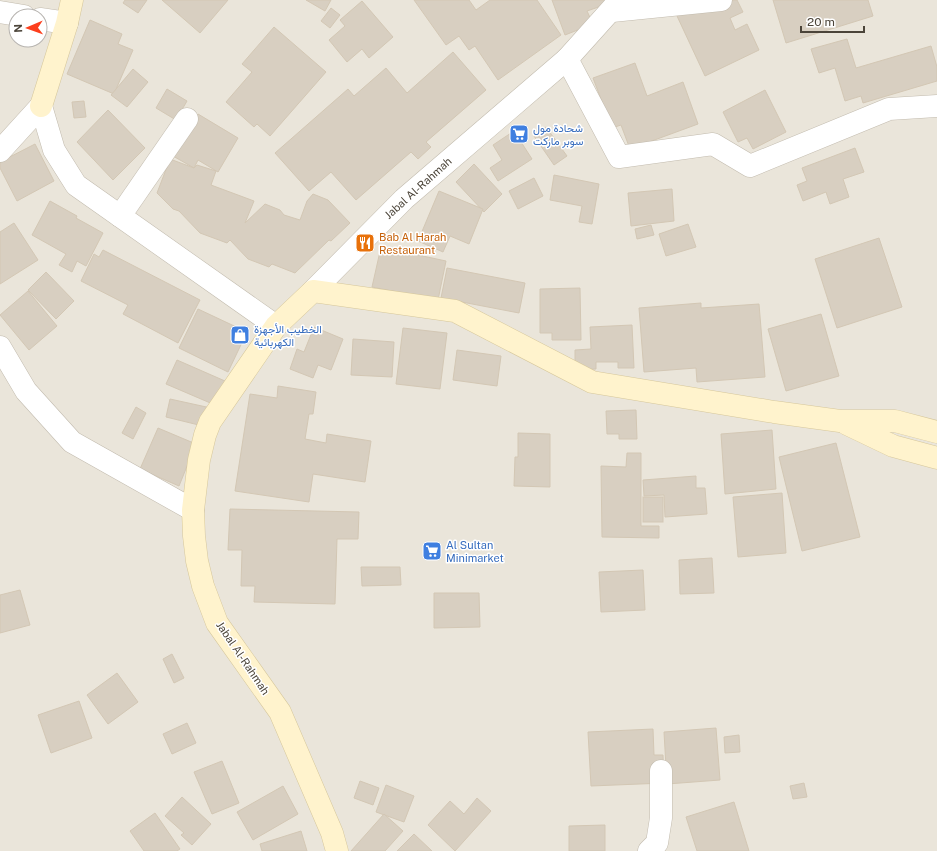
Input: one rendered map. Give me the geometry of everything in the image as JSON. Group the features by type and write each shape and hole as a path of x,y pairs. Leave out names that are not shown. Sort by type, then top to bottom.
{"main road":[{"path":"41,106 67,23 72,0"},
{"path":"313,291 456,311 592,382 774,412 840,421 895,422 937,432"},
{"name":"Jabal Al-Rahmah","path":"313,291 276,326 210,422 199,460 193,510 194,536 197,561 203,586 217,623 280,712 332,833 338,851"},
{"path":"840,421 893,446 937,458"}],"street":[{"path":"616,5 721,0"},
{"name":"Jabal Al-Rahmah","path":"313,291 404,199 567,59 616,5"},
{"path":"48,20 67,23"},
{"path":"567,59 619,157 713,144 750,166 889,109 937,106"},
{"path":"0,151 41,106"},
{"path":"41,106 54,150 76,185 276,326"},
{"path":"120,216 187,119"},
{"path":"0,347 26,391 72,442 193,510"},
{"path":"649,851 657,842 661,818 661,771"}],"shaded area":[{"path":"0,0 937,0 937,851 0,851"}],"building":[{"path":"125,0 147,0 138,13 123,3"},
{"path":"162,0 228,0 200,33"},
{"path":"306,0 331,0 325,11"},
{"path":"414,0 469,0 476,10 490,0 537,0 561,35 498,80 475,46 469,50 459,36 446,45"},
{"path":"552,0 612,0 613,2 587,11 593,24 565,35"},
{"path":"712,0 737,0 743,12 730,18 735,30 747,24 759,50 705,76 677,16"},
{"path":"773,0 868,0 873,16 786,43"},
{"path":"362,1 393,37 369,58 362,49 347,62 329,40 345,26 340,20"},
{"path":"331,8 340,15 330,28 321,21"},
{"path":"90,20 122,34 118,44 133,50 114,94 67,74"},
{"path":"274,27 326,72 270,136 257,124 254,127 226,102 252,72 242,64"},
{"path":"847,39 856,68 931,46 937,67 937,81 863,103 861,96 845,101 835,68 819,73 811,49"},
{"path":"453,52 486,90 426,142 431,147 418,159 411,152 356,200 331,172 309,191 275,153 348,89 354,96 386,68 407,93"},
{"path":"635,63 647,96 683,82 698,124 630,149 621,125 612,128 593,78"},
{"path":"133,69 148,82 127,107 111,95"},
{"path":"167,89 187,101 176,120 156,108"},
{"path":"765,90 786,132 753,149 747,138 738,142 723,112"},
{"path":"84,101 86,117 74,118 72,102"},
{"path":"108,110 145,148 113,180 77,142"},
{"path":"198,114 238,138 218,172 198,160 194,168 173,156"},
{"path":"546,127 567,156 554,165 534,136"},
{"path":"514,131 532,159 498,181 490,168 502,160 493,145"},
{"path":"35,144 54,181 17,201 0,168 0,162"},
{"path":"855,148 864,172 843,179 849,197 830,204 826,192 803,201 797,185 807,181 802,168"},
{"path":"170,159 194,168 197,165 216,171 211,185 254,201 245,223 265,204 280,210 284,215 300,220 307,201 313,194 328,200 350,223 331,241 329,240 295,273 272,264 269,267 248,259 230,240 227,243 200,233 179,211 173,209 157,193"},
{"path":"474,164 502,194 484,212 456,182"},
{"path":"554,175 599,184 592,224 579,222 582,206 550,200"},
{"path":"534,178 543,196 518,209 509,191"},
{"path":"672,189 674,221 631,226 628,193"},
{"path":"439,191 483,209 469,244 450,236 443,252 418,241"},
{"path":"50,201 103,233 86,266 77,261 72,272 59,265 66,254 32,235"},
{"path":"14,223 38,260 0,284 0,232"},
{"path":"688,224 696,247 666,256 659,234"},
{"path":"651,225 654,235 637,239 635,229"},
{"path":"879,238 902,307 837,328 815,259"},
{"path":"381,247 446,261 438,300 372,287"},
{"path":"103,250 200,300 178,343 123,314 128,305 81,281 94,254 99,257"},
{"path":"447,268 525,283 519,313 441,298"},
{"path":"46,272 74,301 56,319 28,290"},
{"path":"580,288 581,340 552,340 552,333 540,333 540,289"},
{"path":"28,291 57,326 29,350 0,315"},
{"path":"701,303 701,308 759,304 765,377 697,382 696,368 644,372 639,308"},
{"path":"198,309 247,332 228,372 179,348"},
{"path":"821,314 839,376 786,391 768,329"},
{"path":"632,325 634,368 618,368 618,362 596,362 596,369 575,370 575,350 591,349 590,327"},
{"path":"314,327 343,339 331,370 318,365 313,378 290,369 297,349 304,352"},
{"path":"403,328 447,333 440,389 396,384"},
{"path":"353,339 394,342 392,377 351,375"},
{"path":"457,350 501,356 497,386 453,380"},
{"path":"177,360 225,381 215,405 166,384"},
{"path":"278,386 316,392 313,414 309,414 305,439 326,443 327,434 371,441 365,482 313,474 309,502 235,491 250,394 277,398"},
{"path":"170,399 211,408 207,427 166,417"},
{"path":"136,407 146,413 133,439 122,433"},
{"path":"636,410 637,439 619,439 619,434 607,434 606,411"},
{"path":"158,428 196,444 179,486 140,469"},
{"path":"772,430 776,489 725,494 721,434"},
{"path":"518,433 550,434 550,487 514,486 515,457 518,457"},
{"path":"836,443 860,537 802,551 779,457"},
{"path":"627,453 641,453 641,526 659,526 659,538 602,537 601,466 626,467"},
{"path":"696,476 696,488 705,488 707,514 665,517 664,495 644,496 643,480"},
{"path":"782,493 786,553 738,557 733,497"},
{"path":"643,497 663,497 663,522 643,522"},
{"path":"230,509 359,512 358,539 337,539 335,604 254,602 255,586 241,586 242,550 228,550"},
{"path":"712,558 714,593 680,594 679,560"},
{"path":"361,567 400,567 401,585 362,586"},
{"path":"643,570 645,610 601,612 599,572"},
{"path":"20,590 30,625 0,633 0,595"},
{"path":"434,593 479,593 480,627 434,628"},
{"path":"172,654 184,678 174,683 163,659"},
{"path":"117,673 138,702 108,724 87,695"},
{"path":"79,701 92,738 51,753 38,715"},
{"path":"187,723 196,743 172,754 163,734"},
{"path":"716,728 720,780 667,784 664,732"},
{"path":"653,729 654,755 663,755 664,783 591,786 588,732"},
{"path":"739,735 740,752 725,753 724,737"},
{"path":"222,761 239,803 212,814 194,772"},
{"path":"360,781 379,788 373,805 354,798"},
{"path":"804,783 807,797 793,799 790,786"},
{"path":"386,785 414,796 404,822 376,812"},
{"path":"283,786 298,814 253,840 237,812"},
{"path":"182,797 211,824 192,845 181,835 184,833 165,816"},
{"path":"477,798 491,811 455,851 428,825 450,801 464,814"},
{"path":"734,802 749,851 697,851 686,817"},
{"path":"155,813 180,849 177,851 144,851 130,831"},
{"path":"384,814 403,831 385,851 351,851"},
{"path":"605,825 605,851 569,851 569,826"},
{"path":"301,831 307,851 262,851 260,844"},
{"path":"414,834 432,851 397,851"}],"place":[{"name":"شحادة مول سوبر ماركت","path":"519,134"},
{"name":"Bab Al Harah Restaurant","path":"365,243"},
{"name":"الخطيب الأجهزة الكهربائية","path":"240,335"},
{"name":"Al Sultan Minimarket","path":"432,551"}]}
